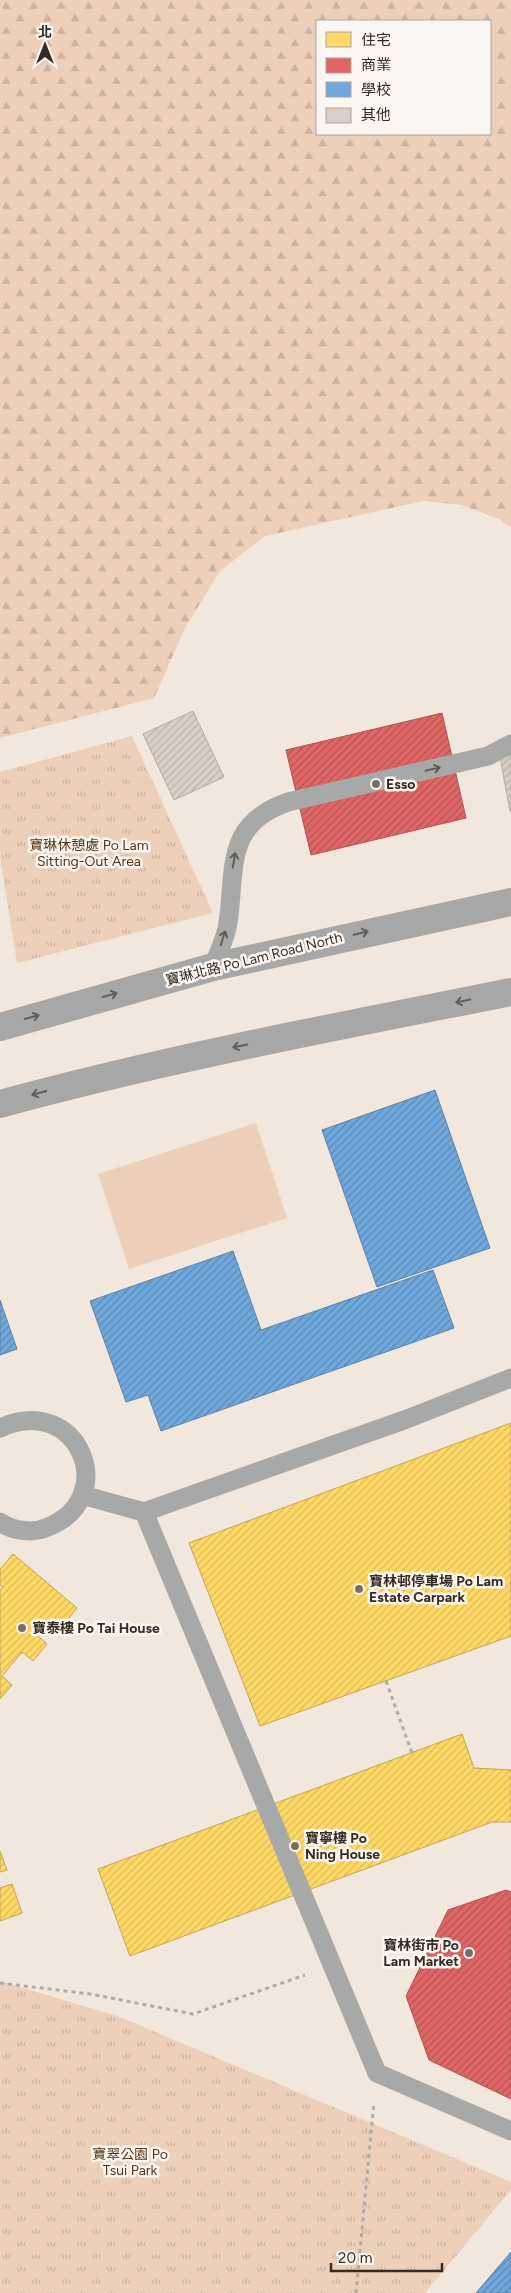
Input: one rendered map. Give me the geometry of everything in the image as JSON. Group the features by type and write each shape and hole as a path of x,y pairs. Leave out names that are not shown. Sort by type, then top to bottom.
{"main road":[{"name":"寶琳北路 Po Lam Road North","path":"0,1027 213,967 511,902"},
{"path":"0,1104 78,1083 234,1047 511,992"}],"lane":[{"path":"213,967 228,924 235,854 241,837 249,826 269,809 288,802 488,756 511,744"},
{"path":"82,1495 144,1512 407,1419 511,1378"},
{"path":"0,1428 15,1421 32,1419 50,1422 65,1431 77,1444 84,1460 86,1478 82,1495 73,1511 60,1523 43,1529 24,1531 0,1522"},
{"path":"144,1512 377,2073 511,2132"}],"path":[{"path":"386,1681 412,1753"},
{"path":"0,1982 90,1994 193,2014 332,1966"},
{"path":"356,2293 377,2073"}],"green space":[{"path":"0,0 511,0 511,528 501,520 462,505 423,501 265,536 220,571 185,628 154,698 0,738"},
{"name":"寶琳休憩處 Po Lam Sitting-Out Area","path":"132,736 213,913 17,963 0,857 0,772"},
{"path":"256,1123 287,1218 129,1269 98,1174"},
{"name":"寶翠公園 Po Tsui Park","path":"0,1981 120,2017 511,2182 511,2190 425,2293 0,2293"}],"building: 住宅":[{"name":"寶林邨停車場 Po Lam Estate Carpark","path":"511,1423 511,1636 260,1726 189,1543"},
{"name":"寶泰樓 Po Tai House","path":"13,1554 77,1608 57,1632 47,1624 37,1635 47,1644 33,1661 22,1652 2,1676 12,1685 0,1699 0,1590 3,1587 0,1585 0,1569"},
{"name":"寶寧樓 Po Ning House","path":"462,1734 474,1768 511,1770 511,1822 492,1822 130,1956 98,1869"},
{"path":"0,1851 7,1870 0,1872"},
{"path":"12,1884 22,1913 0,1921 0,1888"}],"building: 商業":[{"name":"Esso","path":"442,713 466,818 311,855 286,750"},
{"name":"寶林街市 Po Lam Market","path":"506,1890 511,1892 511,2099 429,2060 406,1996 448,1910"}],"building: 學校":[{"path":"435,1090 490,1248 377,1287 322,1130"},
{"path":"233,1251 261,1330 433,1270 454,1328 161,1431 148,1395 126,1402 90,1301"},
{"path":"0,1300 17,1349 0,1355"},
{"path":"511,2252 511,2293 476,2293"}],"building: 其他":[{"path":"193,711 224,777 174,800 143,734"},
{"path":"511,755 511,811 510,811 500,757"}],"place":[{"name":"Esso","path":"376,784"},
{"name":"寶林邨停車場 Po Lam Estate Carpark","path":"359,1589"},
{"name":"寶泰樓 Po Tai House","path":"22,1628"},
{"name":"寶寧樓 Po Ning House","path":"295,1846"},
{"name":"寶林街市 Po Lam Market","path":"469,1953"}]}
